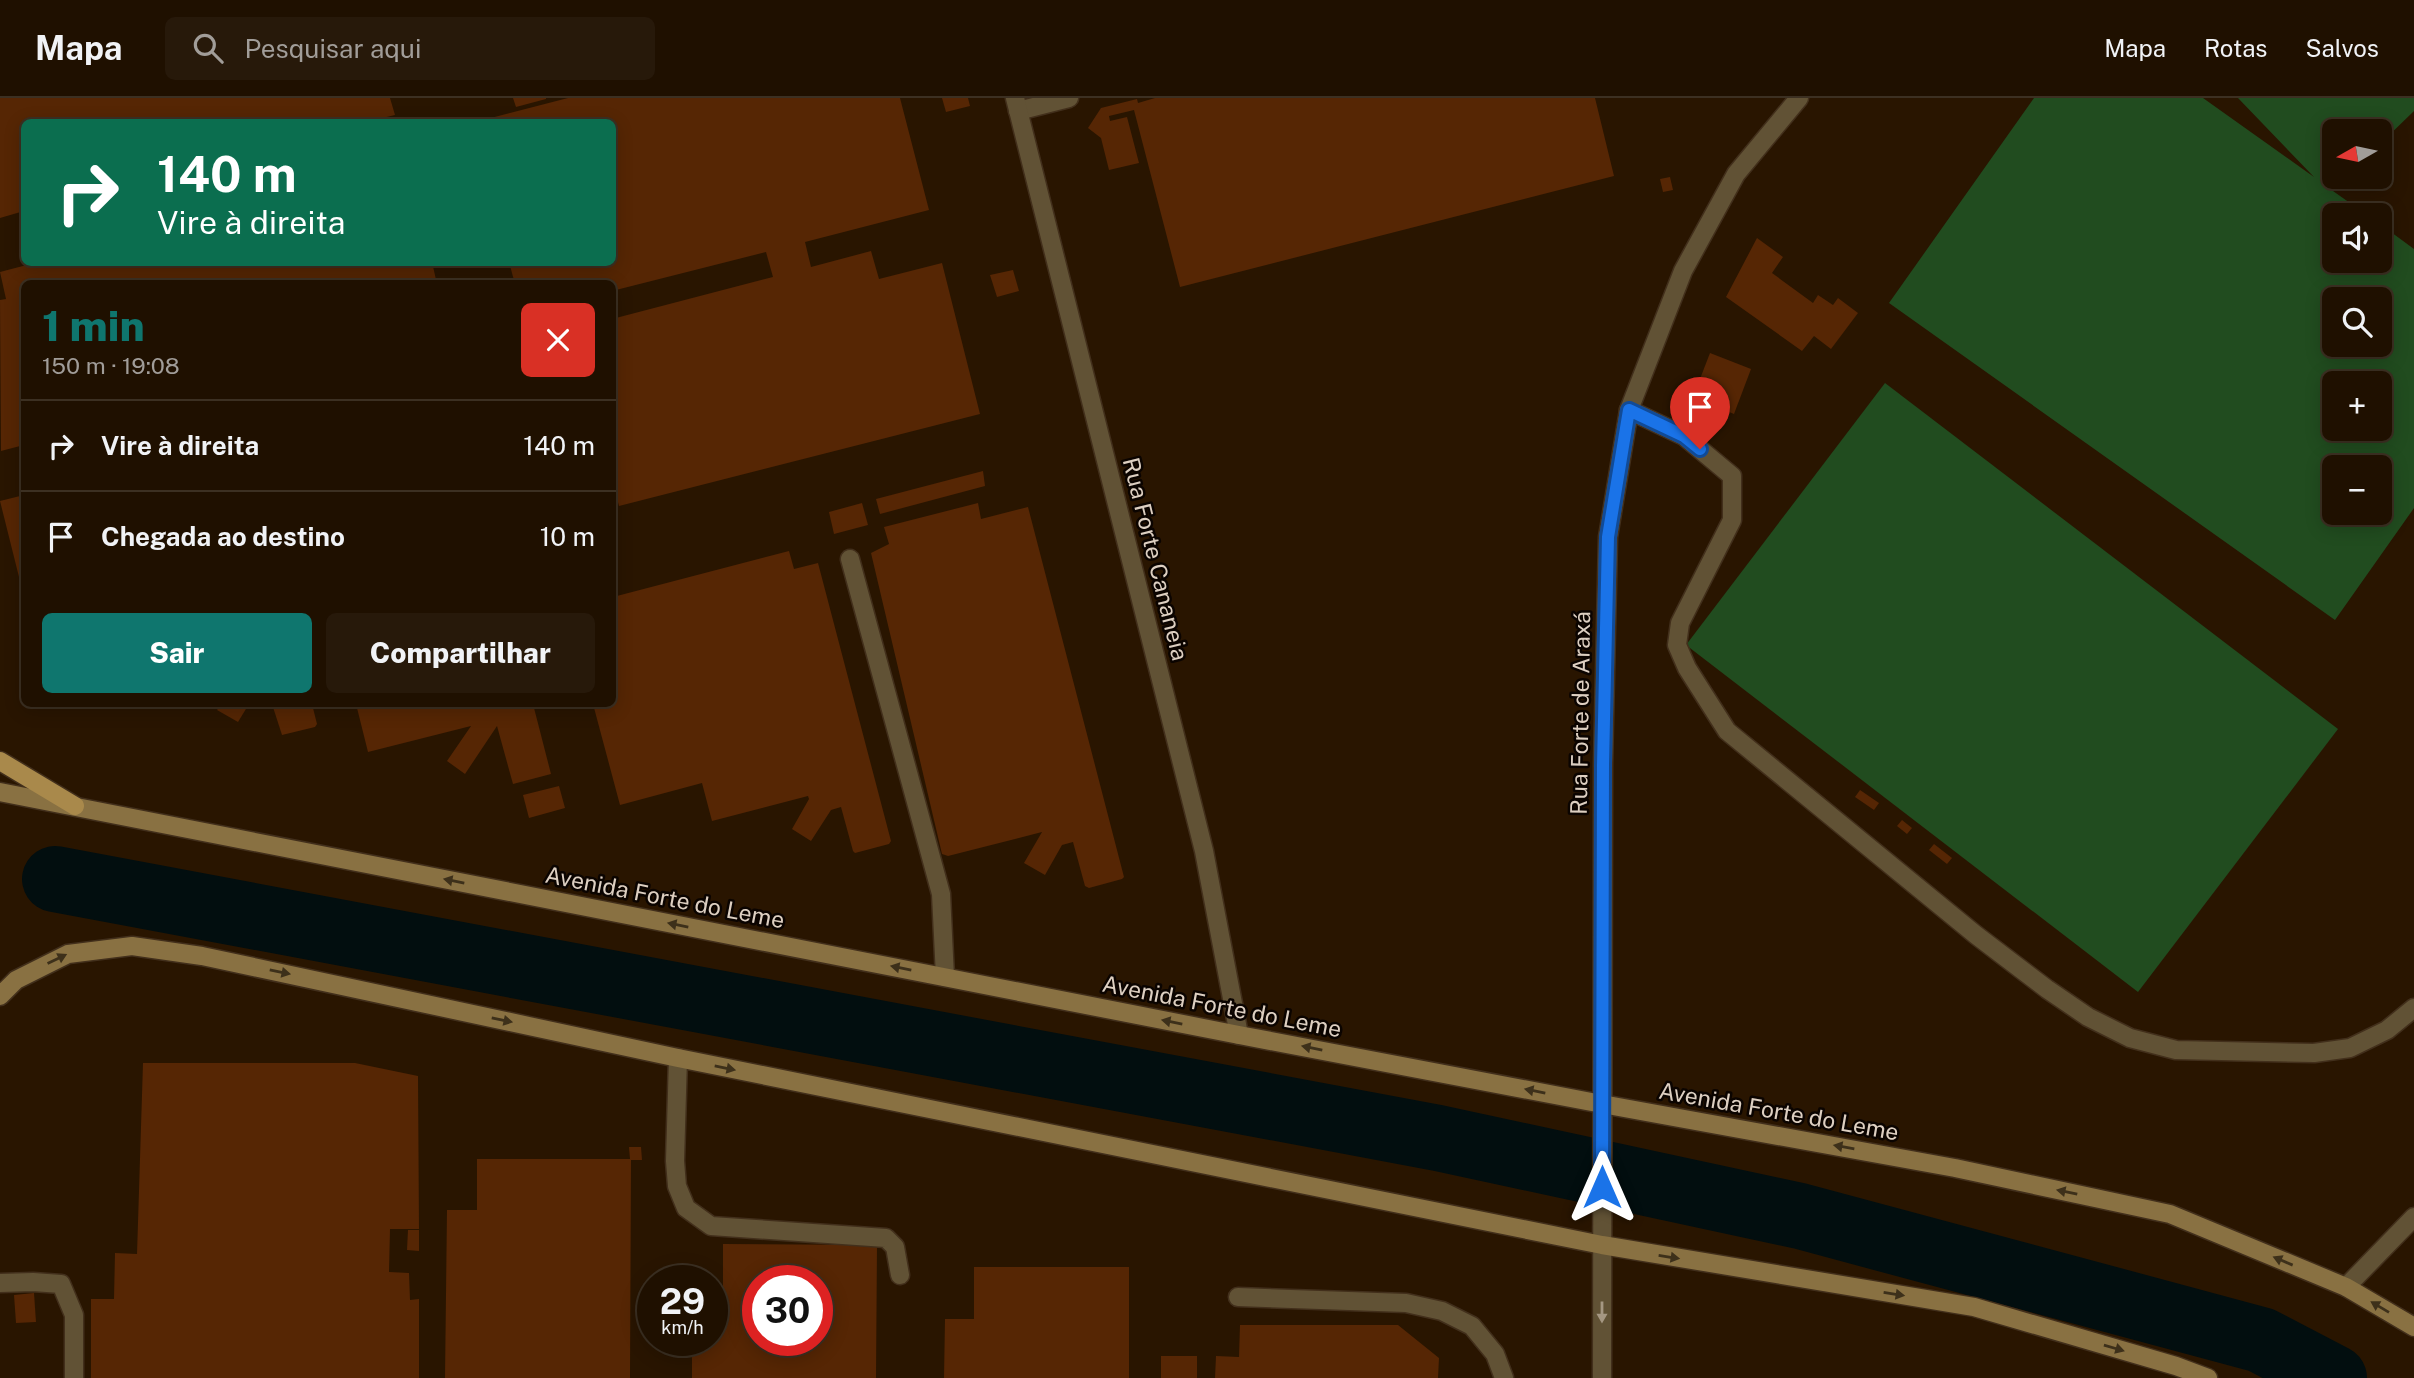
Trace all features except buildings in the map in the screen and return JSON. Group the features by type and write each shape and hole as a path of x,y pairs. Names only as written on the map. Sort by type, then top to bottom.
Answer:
{"main road":[{"path":"0,761 75,806"},
{"name":"Avenida Forte do Leme","path":"0,792 1239,1035 1602,1112 1955,1167 2170,1214 2346,1287 2414,1327"},
{"path":"0,996 16,980 68,954 132,946 202,956 678,1058 1602,1245 1974,1307 2173,1372 2208,1378"}],"street":[{"path":"1017,105 1069,98"},
{"name":"Rua Forte de Araxá","path":"1602,1378 1603,765 1608,537 1629,410 1683,271 1736,174 1799,98"},
{"name":"Rua Forte Cananeia","path":"1017,105 1205,850 1239,1035"},
{"path":"1629,410 1684,436 1732,476 1732,520 1680,623 1677,645 1687,668 1727,731 2026,974 2088,1017 2130,1038 2176,1050 2314,1054 2350,1048 2387,1030 2414,1008"},
{"path":"850,559 941,894 945,977"},
{"path":"678,1058 675,1161 677,1186 687,1208 711,1226 886,1238 895,1247 900,1275"},
{"path":"2346,1287 2414,1217"},
{"path":"0,1283 61,1284 74,1315 74,1378"},
{"path":"1238,1297 1406,1303 1442,1311 1472,1326 1495,1354 1504,1378"}],"green space":[{"path":"2034,98 2203,98 2314,177 2238,98 2414,98 2414,111 2392,132 2392,119 2322,119 2322,189 2335,189 2333,191 2350,203 2322,203 2322,273 2392,273 2392,233 2414,249 2414,508 2335,620 1889,303"},
{"path":"1885,383 2338,729 2138,992 1686,645"}],"waterway":[{"path":"55,879 1438,1138 1800,1216 2261,1340 2334,1378"}],"route":[{"path":"1602,1187 1603,765 1608,537 1629,410 1684,436 1700,449"}]}
